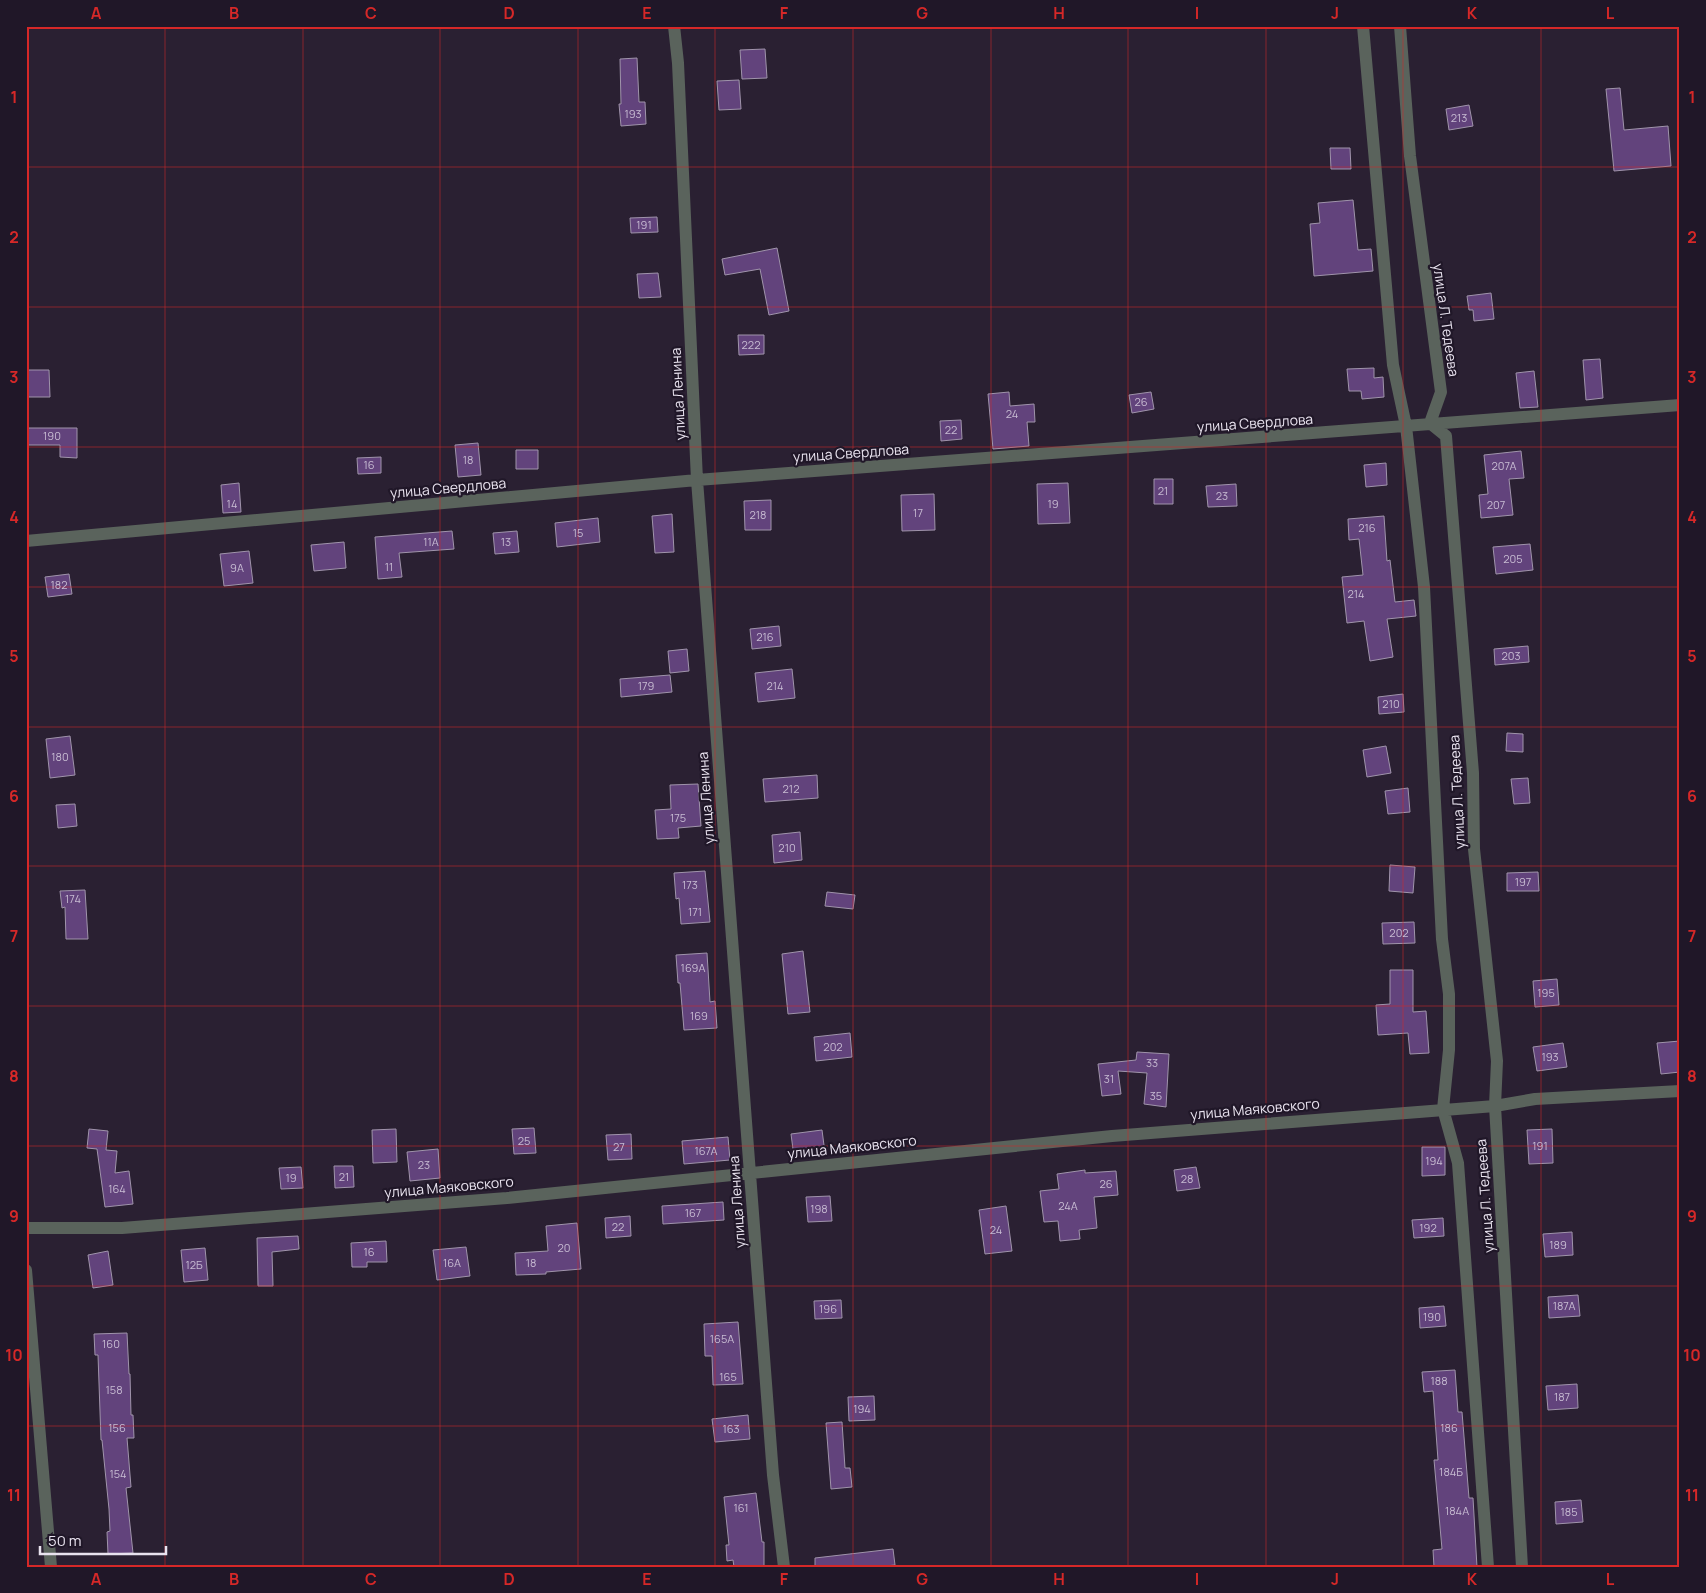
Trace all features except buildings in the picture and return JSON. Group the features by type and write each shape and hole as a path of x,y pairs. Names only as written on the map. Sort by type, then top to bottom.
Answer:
{"street":[{"name":"улица Ленина","path":"674,26 678,63 697,480 773,1475 784,1567"},
{"name":"улица Л. Тедеева","path":"1364,26 1393,365 1406,426 1424,587 1442,939 1449,994 1449,1050 1442,1108 1458,1163 1488,1567"},
{"name":"улица Л. Тедеева","path":"1400,26 1410,156 1441,392 1430,423 1446,436 1472,773 1474,848 1497,1061 1495,1106 1522,1567"},
{"name":"улица Свердлова","path":"26,541 697,480 1680,405"},
{"name":"улица Маяковского","path":"26,1228 141,1227 507,1198 1112,1136 1442,1108 1495,1106 1535,1099 1680,1091"},
{"path":"26,1270 51,1567"}]}
